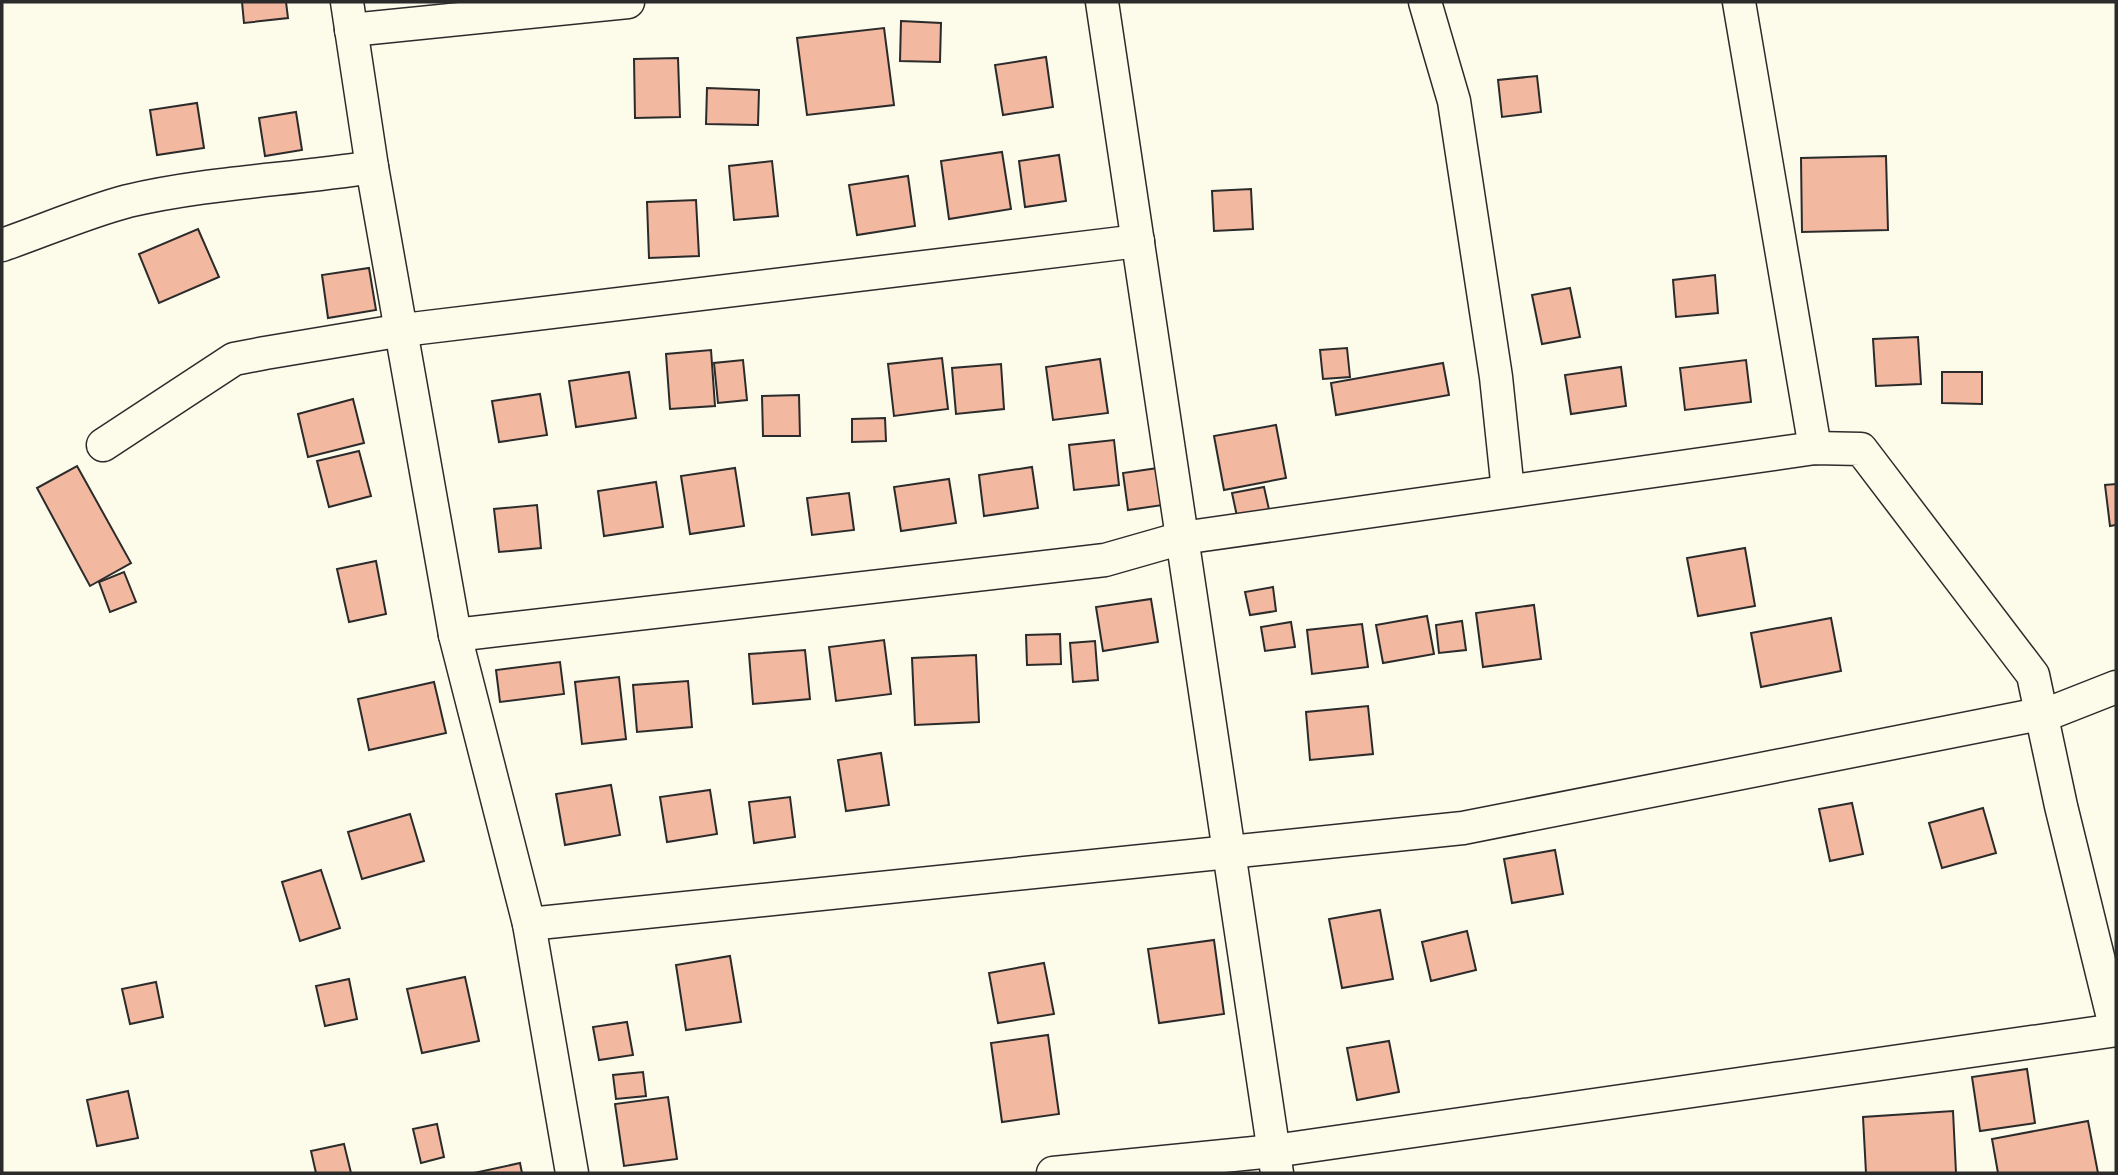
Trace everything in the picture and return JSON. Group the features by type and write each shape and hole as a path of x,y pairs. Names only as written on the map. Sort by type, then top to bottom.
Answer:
{"street":[{"path":"572,1173 529,924 454,635 403,330 372,167 349,16 628,2"},
{"path":"1102,2 1275,1162"},
{"path":"1425,2 1454,101 1496,377 1508,491"},
{"path":"1739,2 1815,448"},
{"path":"2,246 126,202 217,184 295,179 372,167"},
{"path":"103,445 234,359 403,330 1138,242"},
{"path":"454,635 1105,560 1182,538 1815,448 1861,449 2033,675 2116,1030 1275,1162 1053,1173"},
{"path":"529,924 1462,828 2040,713 2116,687"}],"building":[{"path":"242,2 286,2 288,18 244,23"},
{"path":"901,21 941,23 940,62 900,61"},
{"path":"884,28 894,105 807,115 797,38"},
{"path":"1046,57 1053,107 1003,115 995,65"},
{"path":"678,58 680,117 635,118 634,59"},
{"path":"1537,76 1541,112 1502,117 1498,80"},
{"path":"707,88 759,90 758,125 706,124"},
{"path":"197,103 204,148 157,155 150,110"},
{"path":"296,112 302,150 265,156 259,118"},
{"path":"1002,152 1011,209 949,219 941,161"},
{"path":"1059,155 1066,201 1025,207 1019,161"},
{"path":"1886,156 1888,230 1802,232 1801,158"},
{"path":"772,161 778,216 734,220 729,166"},
{"path":"908,176 915,226 857,235 849,185"},
{"path":"1251,189 1253,229 1214,231 1212,191"},
{"path":"696,200 699,256 649,258 647,202"},
{"path":"198,229 219,277 159,303 139,254"},
{"path":"369,268 376,310 328,318 322,275"},
{"path":"1715,275 1718,313 1676,317 1673,280"},
{"path":"1570,288 1580,337 1542,344 1532,295"},
{"path":"1918,337 1921,384 1876,386 1873,339"},
{"path":"1347,348 1350,377 1323,379 1320,350"},
{"path":"711,350 715,406 670,409 666,354"},
{"path":"942,358 948,409 894,416 888,364"},
{"path":"1100,359 1108,413 1053,420 1046,367"},
{"path":"743,360 747,400 718,403 714,363"},
{"path":"1746,360 1751,402 1685,410 1680,368"},
{"path":"1443,363 1449,395 1336,415 1331,383"},
{"path":"1001,364 1004,409 956,414 952,368"},
{"path":"1621,367 1626,406 1571,414 1565,375"},
{"path":"629,372 636,418 576,427 569,381"},
{"path":"1942,372 1982,372 1982,404 1942,403"},
{"path":"540,394 547,435 499,442 492,401"},
{"path":"799,395 800,436 763,436 762,396"},
{"path":"353,399 364,443 308,457 298,414"},
{"path":"885,418 886,441 852,442 852,419"},
{"path":"1276,425 1286,478 1224,490 1214,436"},
{"path":"1114,440 1119,485 1074,490 1069,445"},
{"path":"359,451 371,496 329,507 317,461"},
{"path":"77,466 131,563 90,586 37,488"},
{"path":"1032,467 1038,508 984,516 979,475"},
{"path":"735,468 744,526 690,534 681,476"},
{"path":"1158,468 1163,505 1128,510 1123,473"},
{"path":"949,479 956,523 901,531 894,487"},
{"path":"656,482 663,527 604,536 598,491"},
{"path":"2116,484 2116,525 2110,526 2105,485"},
{"path":"1264,487 1270,514 1238,521 1232,493"},
{"path":"849,493 854,530 812,535 807,498"},
{"path":"537,505 541,548 499,552 494,509"},
{"path":"1745,548 1755,606 1698,616 1687,558"},
{"path":"376,561 386,614 349,622 337,569"},
{"path":"124,572 136,602 110,612 99,582"},
{"path":"1273,587 1276,611 1250,615 1245,592"},
{"path":"1151,599 1158,642 1103,651 1096,607"},
{"path":"1534,605 1541,659 1483,667 1476,613"},
{"path":"1427,616 1434,654 1383,663 1376,625"},
{"path":"1831,618 1841,671 1761,687 1751,633"},
{"path":"1462,621 1466,650 1439,653 1436,625"},
{"path":"1291,622 1295,647 1265,651 1261,627"},
{"path":"1362,624 1368,667 1312,674 1307,630"},
{"path":"1060,634 1061,664 1027,665 1026,635"},
{"path":"884,640 891,694 836,701 829,647"},
{"path":"1095,641 1098,680 1073,682 1070,643"},
{"path":"805,650 810,699 753,704 749,654"},
{"path":"976,655 979,722 915,725 912,658"},
{"path":"560,662 564,694 500,702 496,670"},
{"path":"619,677 626,739 582,744 575,682"},
{"path":"688,681 692,727 637,732 633,685"},
{"path":"434,682 446,733 369,750 358,699"},
{"path":"1368,706 1373,754 1310,760 1306,712"},
{"path":"881,753 889,805 846,811 838,760"},
{"path":"611,785 620,835 565,845 556,794"},
{"path":"710,790 717,834 667,842 660,797"},
{"path":"790,797 795,837 754,843 749,802"},
{"path":"1852,803 1863,854 1830,861 1819,809"},
{"path":"1983,808 1996,853 1942,868 1929,823"},
{"path":"410,814 424,861 362,879 348,832"},
{"path":"1555,850 1563,894 1512,903 1504,859"},
{"path":"321,870 340,928 300,941 282,882"},
{"path":"1380,910 1393,979 1342,988 1329,919"},
{"path":"1467,931 1476,970 1431,981 1422,942"},
{"path":"1214,940 1224,1014 1159,1023 1148,949"},
{"path":"730,956 741,1022 686,1030 676,965"},
{"path":"1044,963 1054,1014 998,1023 989,973"},
{"path":"465,977 479,1041 422,1053 407,989"},
{"path":"349,979 357,1019 325,1026 316,986"},
{"path":"156,982 163,1017 130,1024 122,989"},
{"path":"627,1022 633,1055 599,1060 593,1027"},
{"path":"1048,1035 1059,1114 1002,1122 991,1043"},
{"path":"1389,1041 1399,1092 1357,1100 1347,1048"},
{"path":"2027,1069 2035,1123 1980,1131 1972,1077"},
{"path":"643,1072 646,1096 616,1099 613,1075"},
{"path":"128,1091 138,1138 97,1146 87,1100"},
{"path":"668,1097 677,1159 624,1166 615,1104"},
{"path":"1953,1111 1956,1173 1866,1173 1863,1117"},
{"path":"2088,1121 2098,1173 1998,1173 1992,1139"},
{"path":"437,1124 444,1157 421,1163 413,1129"},
{"path":"344,1144 351,1173 316,1173 311,1151"},
{"path":"520,1163 522,1173 474,1173"}]}
